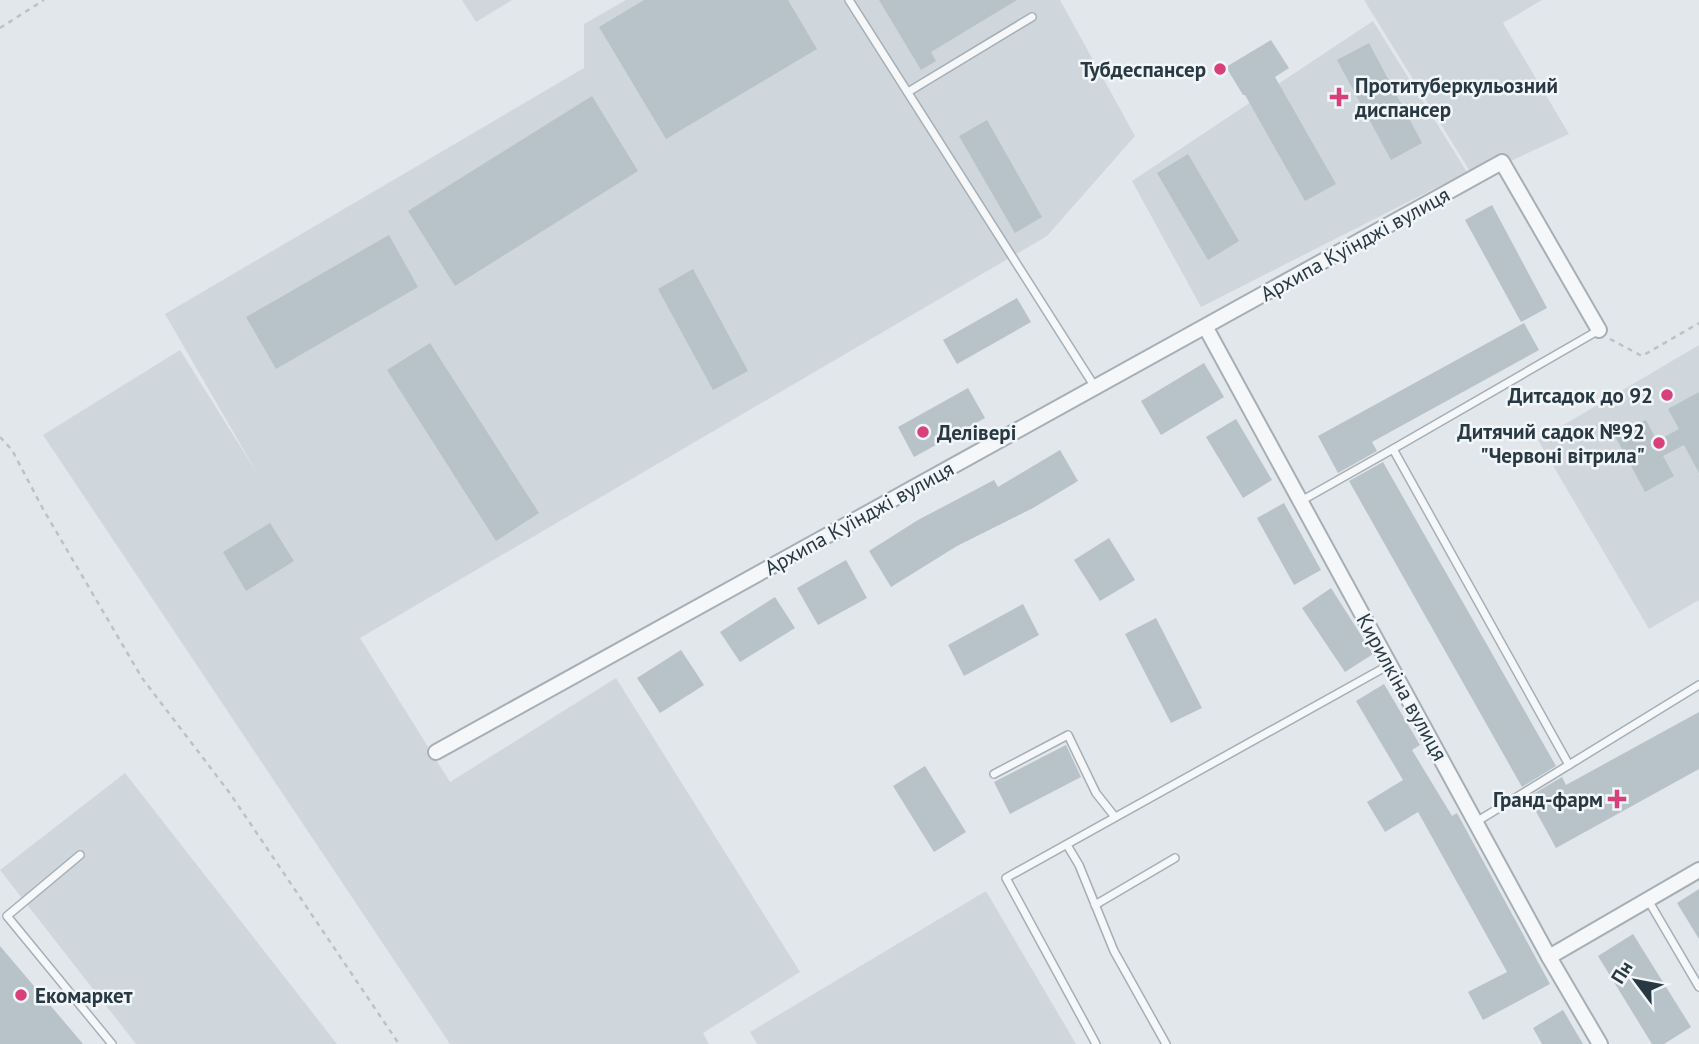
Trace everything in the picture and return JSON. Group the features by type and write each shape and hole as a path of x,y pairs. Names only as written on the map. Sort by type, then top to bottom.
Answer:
{"street":[{"name":"Архипа Куїнджі вулиця","path":"436,752 1502,162 1599,330"},
{"name":"Кирилкіна вулиця","path":"1206,328 1549,957 1600,1044"},
{"path":"1549,957 1699,870"}],"lane":[{"path":"849,0 1096,387"},
{"path":"908,92 1032,17"},
{"path":"1301,501 1599,330"},
{"path":"1393,449 1569,765"},
{"path":"1096,1044 1006,878 1390,665"},
{"path":"1476,823 1699,685"},
{"path":"994,774 1068,735 1096,793 1115,817"},
{"path":"1066,845 1079,865 1114,951 1166,1044"},
{"path":"80,855 7,916 112,1044"},
{"path":"1095,905 1175,858"},
{"path":"1648,900 1699,987"}],"path":[{"path":"0,28 44,0"},
{"path":"1599,330 1601,334 1643,356 1699,323"},
{"path":"0,437 12,450 43,509 142,678 229,792 399,1044"}],"shaded area":[{"path":"462,0 512,0 476,22"},
{"path":"626,0 1060,0 1135,136 1047,236 360,638 450,782 616,678 800,972 703,1033 709,1044 450,1044 43,435 180,350 257,473 165,314 584,68 584,24"},
{"path":"1364,0 1542,0 1503,23 1569,134 1474,178"},
{"name":"Протитуберкульозний диспансер","path":"1373,21 1467,172 1201,307 1132,181"},
{"path":"1699,345 1699,600 1649,629 1538,440"},
{"path":"125,773 337,1044 136,1044 0,870"},
{"path":"986,891 1076,1044 757,1044 750,1032"}],"building":[{"path":"644,0 788,0 817,49 666,139 599,27"},
{"path":"879,0 1017,0 931,52 936,61 921,70"},
{"path":"1271,40 1289,68 1275,77 1336,184 1305,201 1245,95 1226,67"},
{"path":"1369,43 1422,143 1391,160 1337,60"},
{"path":"592,96 638,171 455,286 408,211"},
{"path":"987,120 1042,217 1015,233 959,136"},
{"path":"1188,154 1239,241 1208,260 1157,173"},
{"path":"1492,205 1547,308 1521,322 1465,220"},
{"path":"389,235 418,287 276,369 246,317"},
{"path":"693,269 748,371 713,390 658,289"},
{"path":"1017,298 1031,322 957,364 943,340"},
{"path":"1524,323 1539,350 1372,442 1377,451 1338,473 1318,436"},
{"path":"430,343 539,513 496,541 387,370"},
{"path":"1204,363 1224,397 1161,435 1141,401"},
{"path":"968,388 985,418 914,457 898,427"},
{"name":"Дитячий садок №92 \"Червонi вiтрила\"","path":"1699,392 1699,473 1684,445 1663,456 1674,476 1645,492 1615,436 1646,420 1657,441 1679,429 1668,409"},
{"path":"1236,419 1272,480 1243,498 1206,437"},
{"path":"1060,450 1078,481 1033,508 957,546 891,587 869,551 918,520 994,480 998,487"},
{"path":"1383,462 1556,766 1522,787 1349,481"},
{"path":"1284,503 1321,570 1294,585 1257,518"},
{"path":"270,523 294,561 246,591 223,552"},
{"path":"1109,538 1135,580 1100,601 1074,560"},
{"path":"846,560 867,598 818,625 797,588"},
{"path":"1331,588 1373,654 1345,672 1302,608"},
{"path":"775,597 795,628 740,662 720,632"},
{"path":"1023,604 1039,635 964,676 948,645"},
{"path":"1156,618 1202,708 1171,723 1125,634"},
{"path":"681,650 704,685 660,713 637,678"},
{"path":"1384,684 1420,745 1412,750 1452,816 1457,813 1550,984 1483,1020 1468,992 1507,972 1418,812 1385,832 1367,802 1403,780 1356,701"},
{"path":"1699,712 1699,769 1556,848 1528,797 1562,777 1566,785"},
{"path":"1066,745 1081,777 1010,814 994,782"},
{"path":"925,766 966,832 934,852 893,786"},
{"path":"1699,889 1699,939 1677,903"},
{"path":"1633,934 1691,1027 1664,1044 1652,1044 1598,956"},
{"name":"Екомаркет","path":"0,946 83,1044 0,1044"},
{"path":"1563,1010 1583,1044 1542,1044 1533,1028"}],"place":[{"name":"Тубдеспансер","path":"1220,69"},
{"name":"Протитуберкульозний диспансер","path":"1339,97"},
{"name":"Дитсадок до 92","path":"1667,395"},
{"name":"Делівері","path":"923,432"},
{"name":"Дитячий садок №92 \"Червонi вiтрила\"","path":"1659,443"},
{"name":"Гранд-фарм","path":"1617,799"},
{"name":"Екомаркет","path":"21,995"}]}
